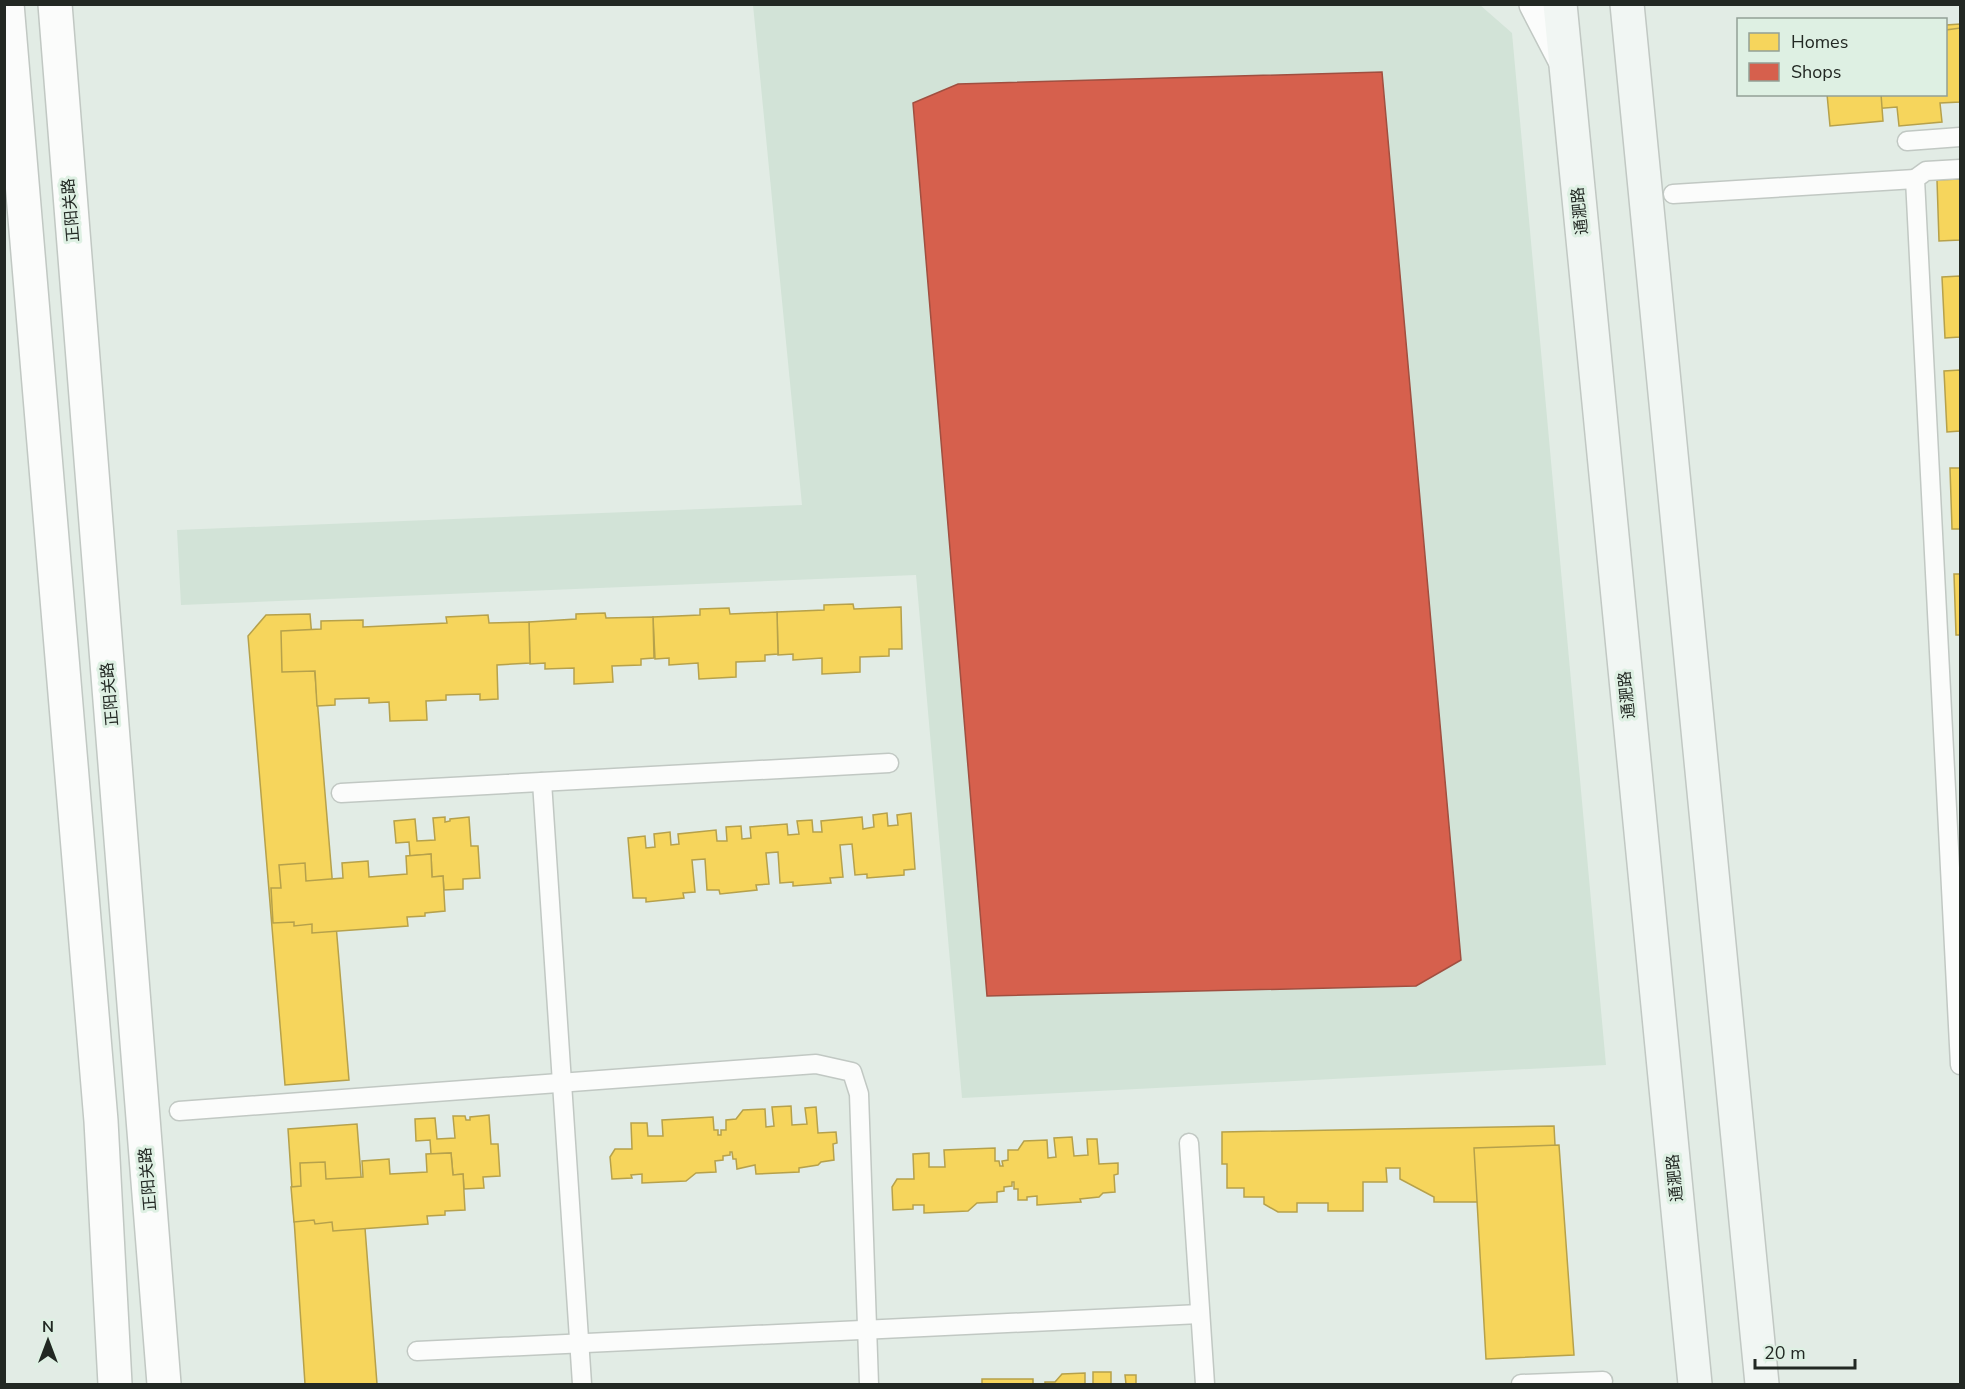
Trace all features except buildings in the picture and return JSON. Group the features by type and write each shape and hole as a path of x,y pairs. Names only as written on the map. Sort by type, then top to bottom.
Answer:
{"main road":[{"name":"通淝路","path":"1560,4 1695,1384"},
{"path":"1627,4 1762,1384"}],"street":[{"path":"7,4 100,1121 115,1384"},
{"name":"正阳关路","path":"55,4 164,1384"},
{"path":"1536,4 1565,60"},
{"path":"1632,59 1641,4"}],"lane":[{"path":"1907,141 1960,137"},
{"path":"1673,194 1915,179 1926,171 1960,169"},
{"path":"1915,179 1960,1065"},
{"path":"341,793 889,763"},
{"path":"542,782 582,1384"},
{"path":"179,1111 816,1064 852,1072 859,1094 869,1384"},
{"path":"1189,1143 1205,1384"},
{"path":"417,1351 1200,1314"},
{"path":"1521,1384 1603,1381"}],"shaded area":[{"path":"753,5 1480,5 1512,33 1606,1065 962,1098 916,575 181,605 177,530 802,505"}]}
